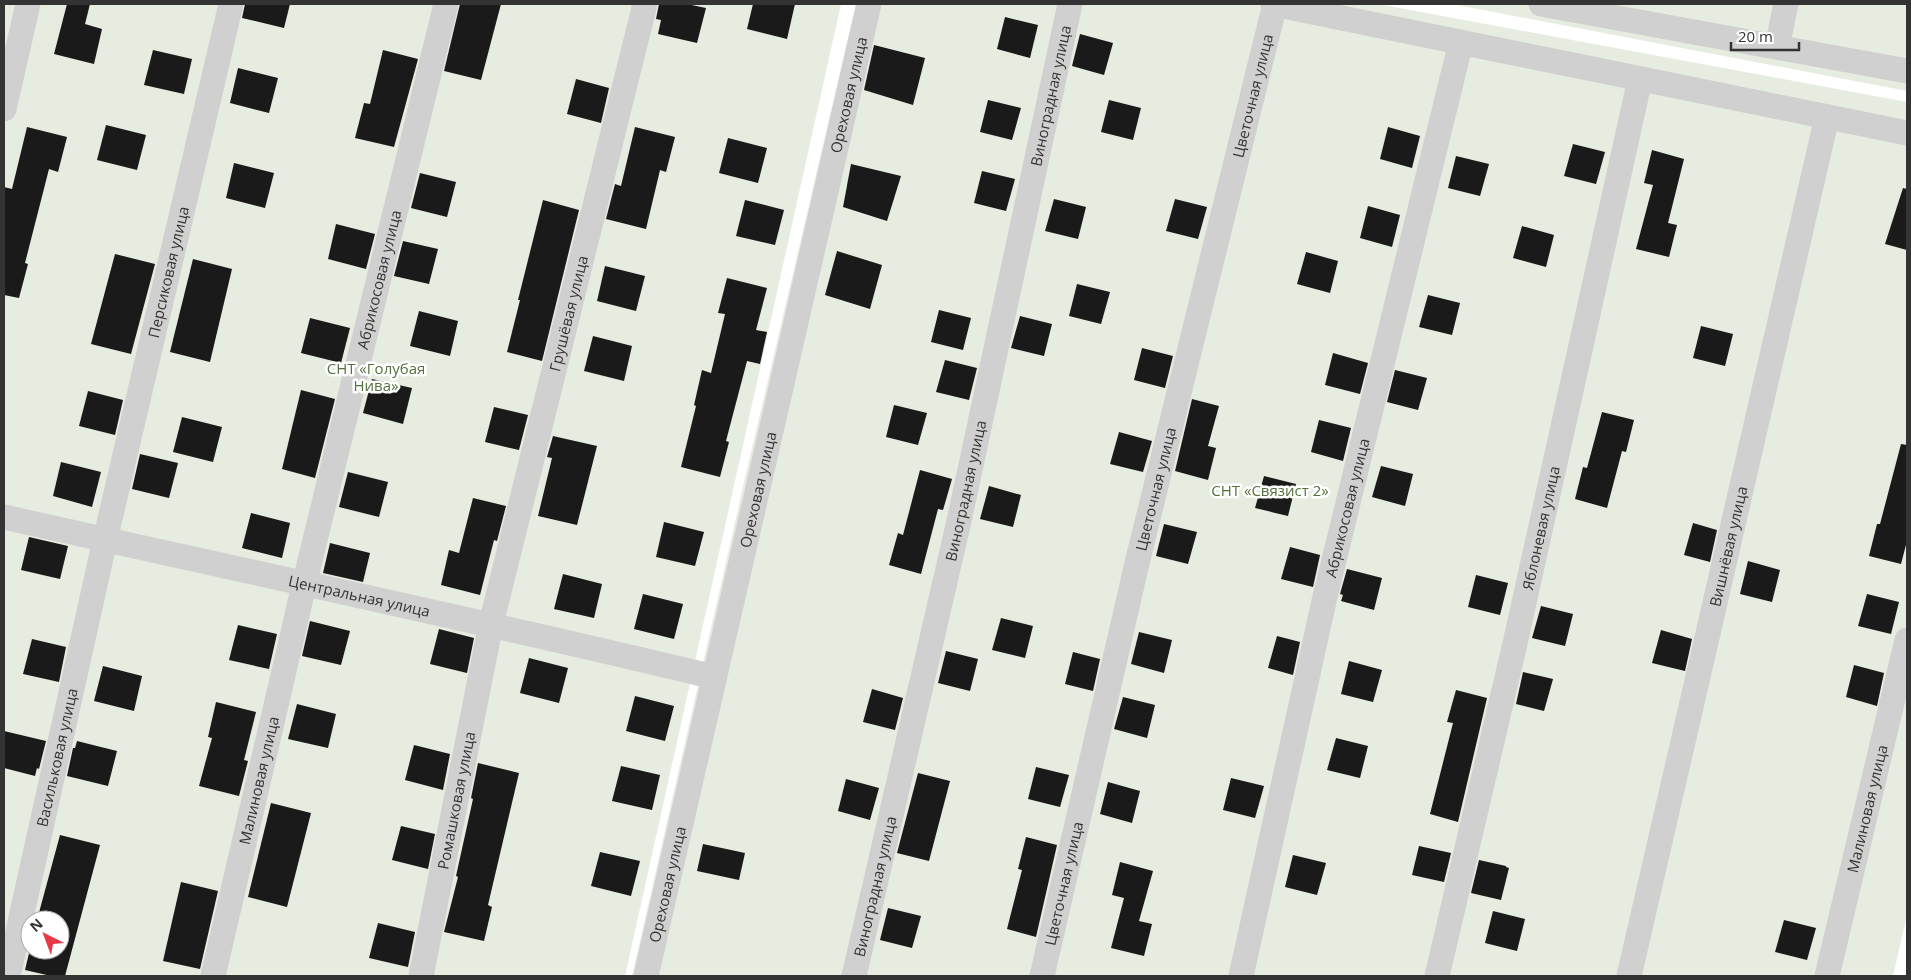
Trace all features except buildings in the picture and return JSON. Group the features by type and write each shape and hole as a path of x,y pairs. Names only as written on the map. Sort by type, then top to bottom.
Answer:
{"street":[{"path":"4,109 28,4"},
{"name":"Персиковая улица","path":"105,540 231,4"},
{"name":"Абрикосовая улица","path":"304,585 446,4"},
{"name":"Грушёвая улица","path":"491,624 645,4"},
{"name":"Ореховая улица","path":"646,976 869,4"},
{"name":"Виноградная улица","path":"854,976 960,521 1070,4"},
{"path":"1274,4 1907,133"},
{"name":"Цветочная улица","path":"1042,976 1138,559 1274,4"},
{"path":"1541,4 1571,7 1907,71"},
{"path":"1777,47 1786,4"},
{"name":"Абрикосовая улица","path":"1241,976 1324,601 1461,42"},
{"name":"Яблоневая улица","path":"1437,976 1516,639 1640,79"},
{"name":"Вишнёвая улица","path":"1629,976 1827,117"},
{"name":"Центральная улица","path":"4,517 304,585 491,624 714,677"},
{"name":"Васильковая улица","path":"8,976 105,540"},
{"name":"Малиновая улица","path":"213,976 304,585"},
{"name":"Ромашковая улица","path":"421,976 491,624"},
{"name":"Малиновая улица","path":"1827,976 1907,640"}],"green space":[{"name":"СНТ «Голубая Нива»","path":"4,4 841,4 625,976 4,976"},
{"name":"СНТ «Связист 2»","path":"856,4 1378,4 1907,102 1907,915 1893,976 632,976 745,478"},
{"path":"1452,4 1907,4 1907,91"}]}
